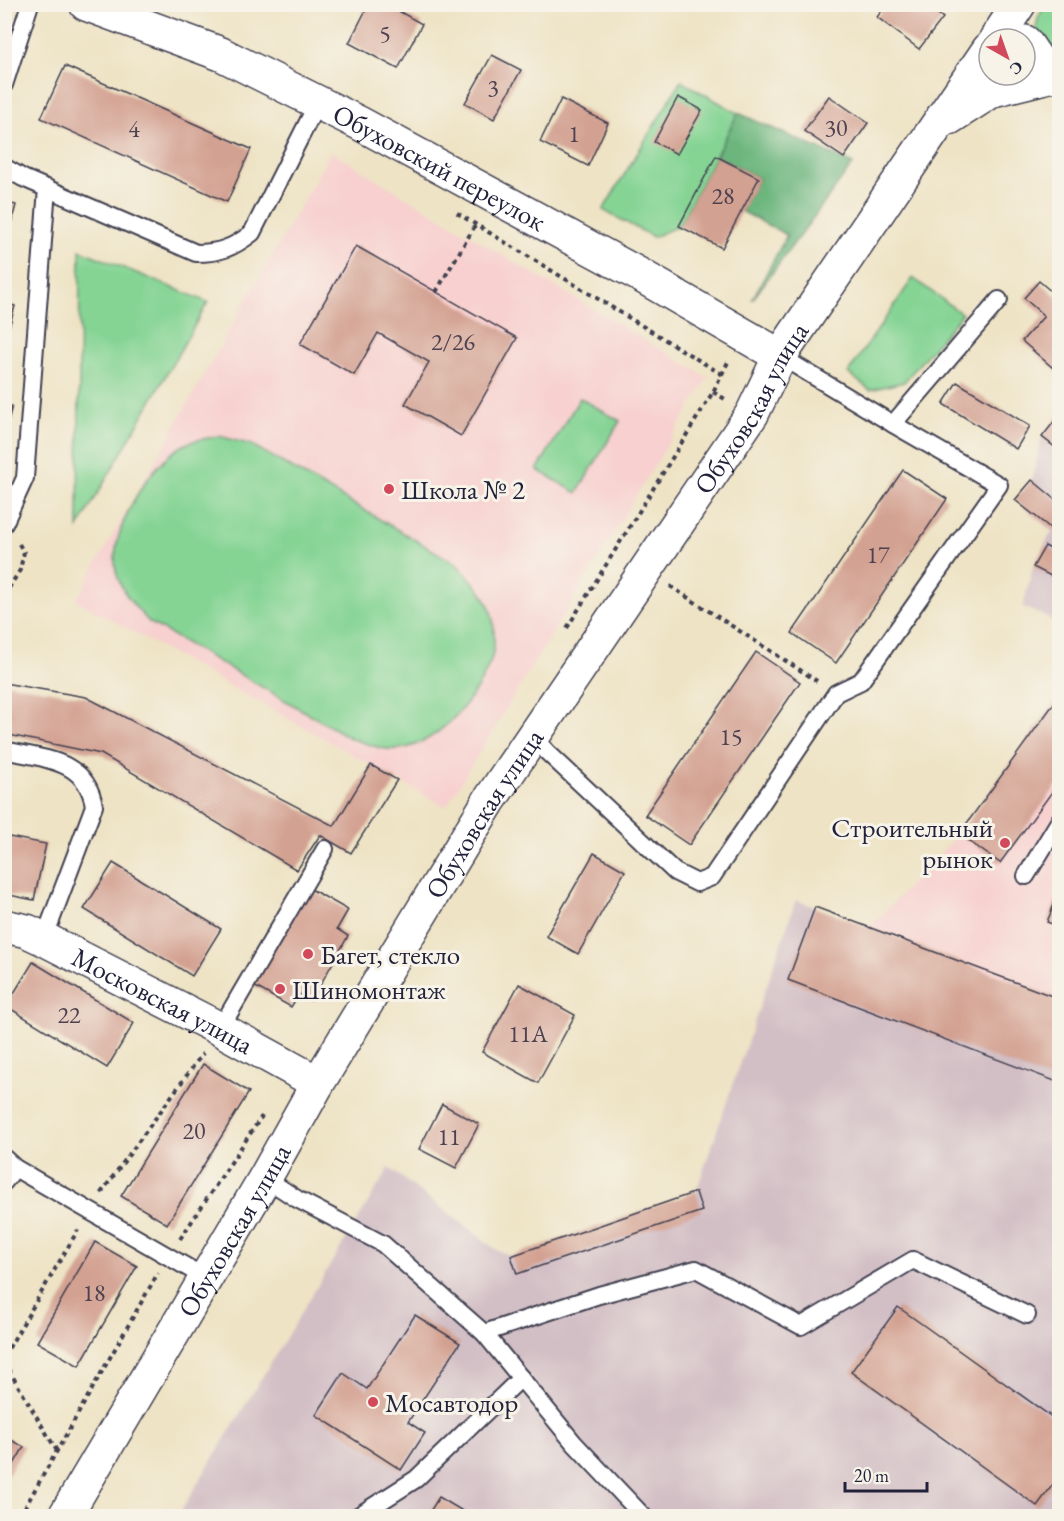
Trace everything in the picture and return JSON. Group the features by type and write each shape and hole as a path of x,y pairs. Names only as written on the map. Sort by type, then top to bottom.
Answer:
{"street":[{"name":"Обуховский переулок","path":"86,4 221,54 318,102 660,286 780,356"},
{"path":"1005,27 1021,4"},
{"path":"1021,4 1022,27"},
{"path":"1037,60 1056,76"},
{"name":"Обуховская улица","path":"65,1516 204,1277 265,1178 318,1083 489,801 752,414 780,356 977,67"},
{"path":"934,131 965,106 993,90 1056,76"},
{"name":"Московская улица","path":"4,926 27,931 44,939 220,1029 318,1083"}],"lane":[{"path":"4,85 30,4"},
{"path":"4,167 196,253 219,253 238,244 252,233 318,102"},
{"path":"5,525 26,478 47,188"},
{"path":"893,424 999,300"},
{"path":"533,735 547,752 675,872 697,883 712,877 836,693 861,681 999,485 780,356"},
{"path":"4,750 56,762 79,772 92,789 94,806 44,939"},
{"path":"1026,876 1059,820"},
{"path":"220,1029 325,849"},
{"path":"4,1182 10,1163 204,1277"},
{"path":"265,1178 297,1199 383,1244 484,1333 574,1443 643,1516"},
{"path":"484,1333 599,1295 696,1269 801,1326 913,1260 1027,1315"},
{"path":"358,1516 416,1479 521,1378"}],"path":[{"path":"436,292 493,195"},
{"path":"456,213 723,375"},
{"path":"4,596 20,570 24,552 5,525"},
{"path":"666,584 836,693"},
{"path":"4,1356 89,1210 220,1029"},
{"path":"20,1516 168,1256 268,1108"},
{"path":"4,1362 57,1451"}],"shaded area":[{"name":"Школа № 2","path":"331,152 708,378 446,807 76,600"},
{"path":"1058,416 1060,417 1059,623 1023,607 1033,567 1052,531 1015,500 1032,480 1042,437"},
{"name":"Строительный рынок","path":"1059,695 1059,999 870,927 959,834"},
{"path":"796,900 1059,999 1059,1516 178,1516 389,1168 498,1251 511,1256 696,1192"}],"green space":[{"path":"1045,5 1059,5 1059,60 1037,36 1038,18"},
{"path":"681,81 738,113 679,226 653,237 603,210"},
{"path":"738,113 853,164 752,300 787,235 741,211 759,178 716,156"},
{"path":"80,250 208,302 78,528"},
{"path":"913,278 962,314 904,382 870,390 848,373"},
{"path":"580,398 620,421 577,493 537,470"},
{"path":"219,436 252,445 455,563 478,588 488,604 493,620 492,657 486,672 466,704 438,732 422,742 405,748 388,749 352,739 149,622 132,603 122,588 115,564 120,530 137,494 161,463 174,451 188,443"}],"building":[{"path":"369,4 386,4 422,24 398,69 349,43"},
{"path":"887,4 925,4 943,18 919,49 877,17"},
{"path":"492,55 521,70 494,119 465,103"},
{"path":"65,66 251,149 227,202 41,118"},
{"path":"829,96 868,123 844,158 804,131"},
{"path":"678,97 702,110 677,154 654,142"},
{"path":"561,99 608,123 588,166 540,142"},
{"path":"716,156 759,178 722,248 679,226"},
{"path":"4,202 16,205 5,247 4,247"},
{"path":"356,246 517,338 461,436 405,404 429,362 378,333 354,375 300,344"},
{"path":"1039,281 1060,299 1060,374 1022,341 1044,316 1024,298"},
{"path":"4,303 15,306 5,342 4,342"},
{"path":"957,382 1030,426 1016,449 943,404"},
{"path":"4,404 12,406 5,433 4,433"},
{"path":"1060,414 1060,451 1042,437"},
{"path":"903,470 947,499 836,663 792,633"},
{"path":"1032,480 1060,503 1059,535 1015,500"},
{"path":"1045,546 1060,554 1060,566 1053,577 1033,567"},
{"path":"756,652 800,682 689,845 645,815"},
{"path":"4,683 86,697 334,826 371,765 397,780 351,853 320,835 297,870 101,754 4,734"},
{"path":"1060,695 1060,781 1000,863 959,834"},
{"path":"4,836 46,844 34,900 4,894"},
{"path":"594,853 625,871 578,954 546,936"},
{"path":"113,863 221,929 192,976 84,909"},
{"path":"309,888 348,910 337,929 348,936 311,1001 299,994 291,1007 252,985"},
{"path":"1060,892 1060,927 1047,922"},
{"path":"815,907 1060,999 1060,1083 788,980"},
{"path":"33,962 134,1023 107,1068 6,1006"},
{"path":"519,984 575,1015 538,1083 482,1052"},
{"path":"203,1064 249,1092 167,1224 121,1196"},
{"path":"442,1104 479,1124 456,1168 419,1149"},
{"path":"696,1192 702,1211 517,1274 511,1256"},
{"path":"95,1242 137,1266 79,1366 37,1342"},
{"path":"898,1307 1060,1423 1060,1475 1037,1506 851,1372"},
{"name":"Мосавтодор","path":"415,1315 460,1343 408,1422 425,1433 401,1470 316,1415 343,1373 367,1389"},
{"path":"4,1436 24,1447 4,1481"},
{"path":"439,1497 471,1516 427,1516"}],"place":[{"name":"Школа № 2","path":"389,489"},
{"name":"Строительный рынок","path":"1005,843"},
{"name":"Багет, стекло","path":"308,954"},
{"name":"Шиномонтаж","path":"280,989"},
{"name":"Мосавтодор","path":"373,1402"}]}
